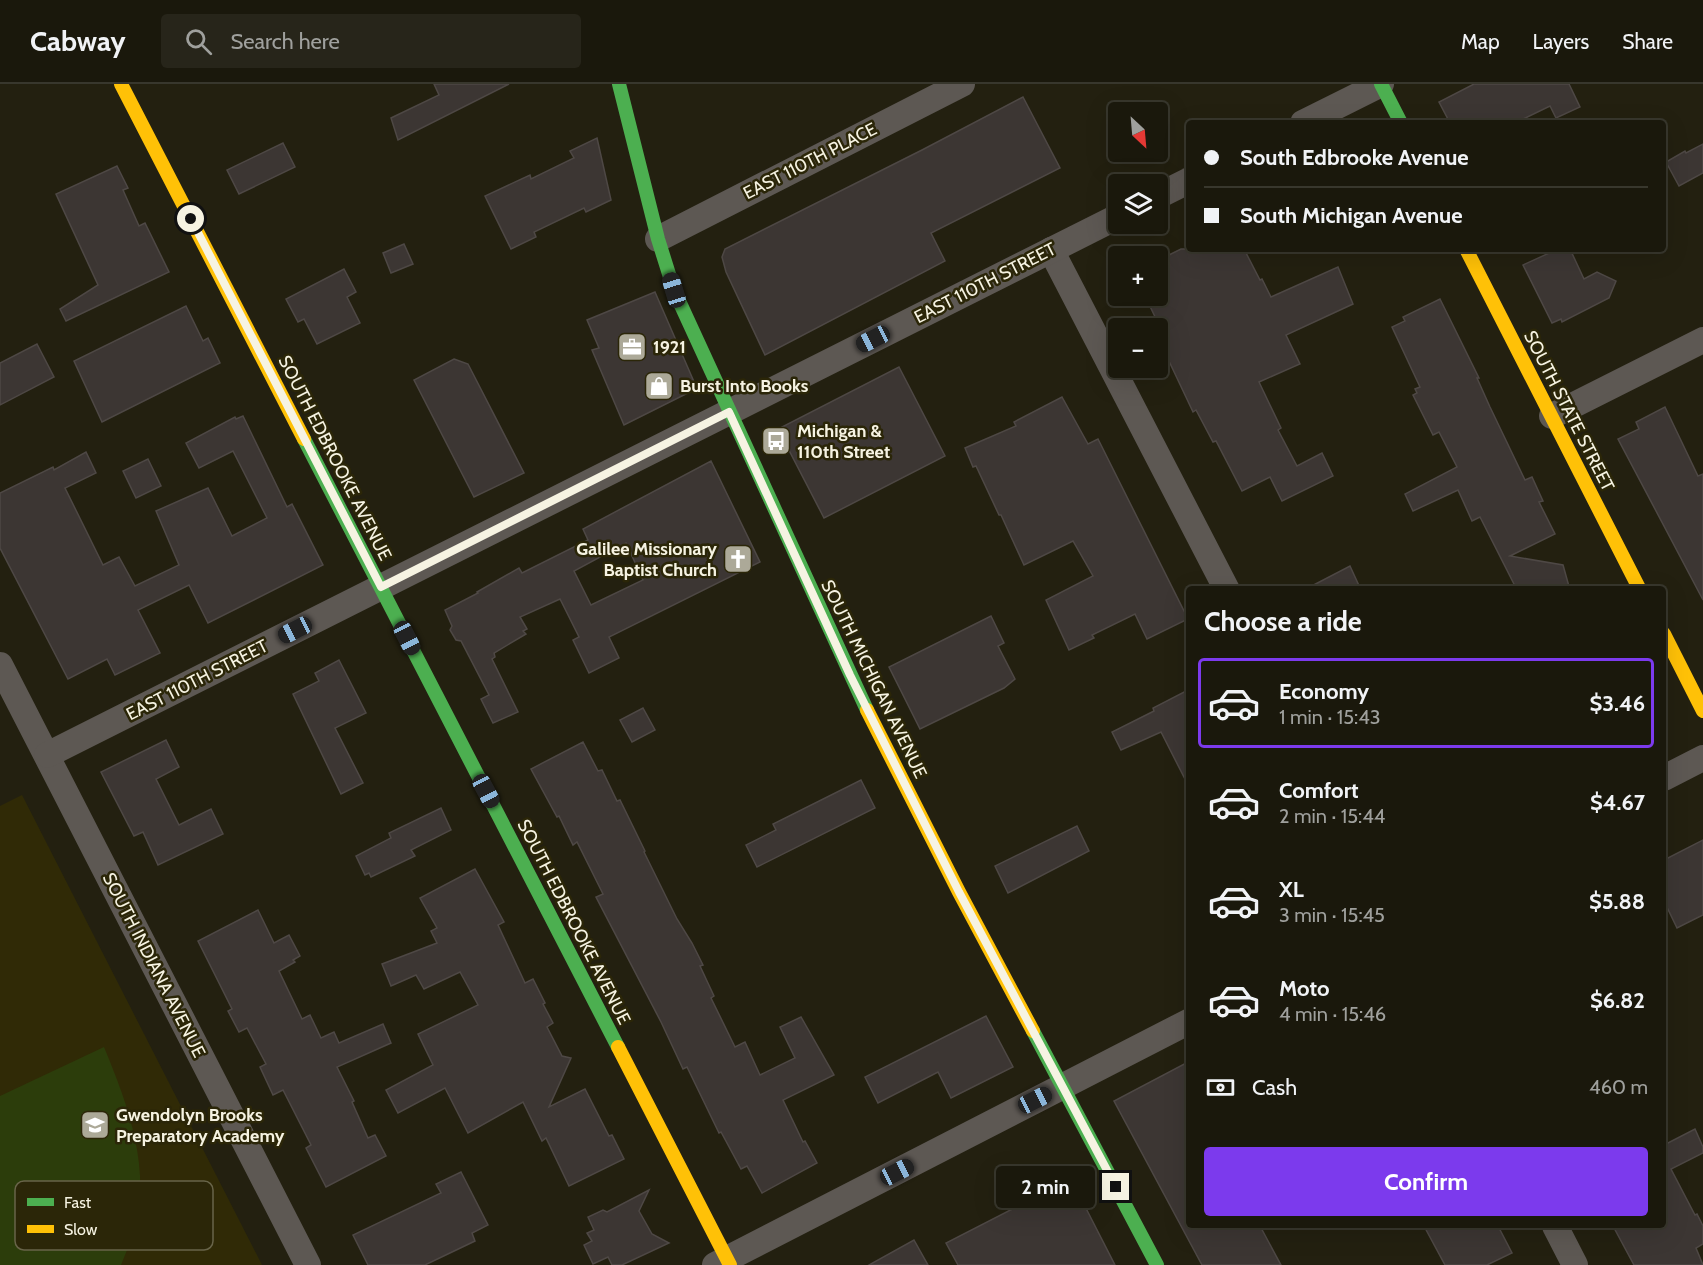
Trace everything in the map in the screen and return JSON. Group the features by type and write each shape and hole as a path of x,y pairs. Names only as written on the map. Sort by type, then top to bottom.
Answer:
{"street":[{"name":"SOUTH EDBROOKE AVENUE","path":"121,84 381,587 724,1263"},
{"name":"SOUTH MICHIGAN AVENUE","path":"619,84 658,239 674,290 729,412 856,685 959,892 1157,1265"},
{"name":"EAST 110TH PLACE","path":"658,239 962,84"},
{"path":"1309,120 1381,84 1399,120"},
{"path":"1168,191 1186,182"},
{"name":"EAST 110TH STREET","path":"47,755 1108,222"},
{"path":"1052,250 1225,586"},
{"name":"SOUTH STATE STREET","path":"1468,252 1638,586"},
{"path":"1552,416 1703,340"},
{"path":"1666,638 1703,711"},
{"name":"SOUTH INDIANA AVENUE","path":"0,665 308,1265"},
{"path":"1666,777 1703,758"},
{"path":"724,1263 1186,1023"},
{"path":"1556,1228 1575,1265"}],"shaded area":[{"name":"Gwendolyn Brooks Preparatory Academy","path":"22,795 262,1265 0,1265 0,806"}],"green space":[{"path":"104,1047 129,1115 139,1163 140,1181 15,1181 15,1250 127,1250 121,1265 0,1265 0,1096"}],"building":[{"path":"434,84 509,84 398,140 391,118 439,95"},
{"path":"1474,84 1569,84 1580,107 1556,118 1550,106 1521,120 1448,120 1439,102"},
{"path":"1023,97 1060,168 931,233 945,261 765,355 726,272 722,257 725,249"},
{"path":"597,138 611,200 586,212 584,208 534,232 536,237 511,249 485,196 530,175 531,179 574,158 570,151"},
{"path":"283,143 295,167 239,194 227,170"},
{"path":"1703,144 1703,173 1679,186 1666,162"},
{"path":"117,166 128,188 123,190 139,226 145,223 169,272 66,321 60,309 98,285 56,194"},
{"path":"404,244 413,264 391,273 383,253"},
{"path":"1181,249 1186,249 1186,252 1246,252 1271,297 1338,267 1353,304 1286,335 1300,364 1259,382 1281,428 1278,430 1297,466 1322,453 1333,476 1282,501 1270,477 1242,491 1216,441 1213,442 1196,410 1193,412 1168,359 1168,318 1156,318 1150,306 1168,306 1168,256"},
{"path":"1551,252 1571,252 1584,279 1597,272 1616,281 1609,298 1562,322 1561,319 1552,323 1523,265"},
{"path":"344,269 356,292 347,297 360,323 317,344 304,319 298,322 286,299"},
{"path":"655,292 695,384 694,390 624,425 592,350 599,348 587,320"},
{"path":"1440,299 1525,480 1532,477 1543,501 1539,502 1555,534 1510,556 1563,565 1569,586 1515,586 1480,517 1472,521 1458,490 1413,511 1405,494 1457,467 1439,432 1433,435 1413,395 1417,393 1415,389 1420,387 1392,327 1405,321 1403,317"},
{"path":"186,306 203,341 208,338 220,363 102,422 74,361"},
{"path":"37,344 54,377 0,405 0,363"},
{"path":"454,359 468,364 524,473 474,497 414,380"},
{"path":"899,367 945,456 824,518 778,429"},
{"path":"1062,397 1088,444 1098,439 1186,615 1186,620 1147,639 1135,614 1092,635 1094,638 1069,650 1046,600 1093,576 1073,541 1024,565 1001,515 976,466 973,467 965,448 1016,426 1014,422"},
{"path":"1665,407 1698,476 1703,474 1703,600 1618,439 1639,429 1636,422"},
{"path":"243,416 287,507 292,504 323,565 208,623 189,585 138,610 160,653 115,675 107,659 68,679 0,548 0,493 53,467 54,470 86,452 96,473 65,488 103,565 119,557 135,586 179,565 156,511 208,488 232,536 267,518 233,451 199,468 186,443 235,417 236,419"},
{"path":"148,459 161,486 136,498 123,471"},
{"path":"711,461 760,562 609,637 619,658 589,673 573,640 579,637 560,599 520,617 527,629 523,631 526,634 494,653 495,657 492,659 518,712 493,723 481,699 489,695 461,641 456,640 450,630 452,626 445,610 519,568 522,573 588,540 583,529","holes":["626,543 643,580 591,605 574,571"]},
{"path":"1350,566 1359,586 1312,586"},
{"path":"991,616 1004,643 998,646 1015,679 1004,688 920,729 889,667"},
{"path":"339,660 366,713 335,728 363,783 341,794 293,694 319,681 315,673"},
{"path":"1186,691 1186,781 1161,732 1121,750 1112,732 1154,711 1153,708"},
{"path":"643,708 655,730 632,742 620,720"},
{"path":"166,740 179,767 156,779 179,825 211,809 223,834 158,865 143,832 134,836 101,772"},
{"path":"583,742 598,771 602,770 617,801 620,800 677,919 703,965 700,966 714,996 711,998 735,1047 745,1042 760,1075 795,1058 780,1027 801,1017 834,1075 783,1100 803,1142 805,1141 817,1163 762,1193 747,1166 741,1169 721,1132 719,1133 687,1067 683,1069 596,897 603,894 577,842 573,845 531,769"},
{"path":"861,780 875,808 757,867 746,845 776,830 773,824"},
{"path":"441,808 451,830 411,850 415,856 371,877 369,873 365,875 356,856 391,838 389,833"},
{"path":"1077,826 1089,851 1008,893 995,866"},
{"path":"1703,840 1703,915 1677,928 1666,905 1666,859"},
{"path":"475,869 504,922 498,925 525,983 533,979 545,1003 543,1004 553,1023 547,1027 562,1056 571,1058 549,1107 585,1089 609,1136 612,1135 624,1159 569,1186 546,1138 542,1141 523,1102 468,1133 445,1088 398,1113 386,1090 433,1065 418,1034 478,1005 460,972 424,989 416,975 391,986 382,964 437,943 431,931 437,928 420,898"},
{"path":"258,910 274,943 289,935 300,956 293,960 295,962 279,971 302,1019 310,1015 321,1038 334,1032 339,1043 383,1024 391,1043 337,1067 354,1101 352,1102 368,1138 375,1135 386,1156 326,1187 306,1148 311,1145 283,1090 273,1095 260,1067 266,1064 247,1028 239,1032 228,1011 232,1009 198,941"},
{"path":"986,1016 1013,1067 951,1098 938,1072 878,1103 865,1077"},
{"path":"1186,1063 1186,1228 1261,1228 1281,1265 1202,1265 1114,1101"},
{"path":"1695,1129 1703,1147 1703,1153 1671,1169 1703,1226 1703,1244 1696,1248 1703,1265 1634,1265 1614,1228 1666,1228 1666,1144"},
{"path":"461,1172 488,1225 472,1233 475,1241 425,1265 368,1265 353,1235 441,1193 436,1184"},
{"path":"1071,1179 1115,1265 958,1265 946,1243"},
{"path":"649,1190 639,1211 652,1234 669,1243 622,1265 612,1265 608,1257 593,1264 584,1245 592,1241 587,1233 594,1230 588,1217 603,1210 607,1212"},
{"path":"1425,1228 1499,1228 1512,1253 1487,1265 1445,1265"},
{"path":"914,1240 928,1265 869,1265"}],"traffic: fast":[{"path":"619,84 658,239 674,290 867,710"},
{"path":"1381,84 1399,120"},
{"path":"304,439 618,1047"},
{"path":"1033,1031 1157,1265"}],"traffic: slow":[{"path":"121,84 304,439"},
{"path":"1468,252 1638,586"},
{"path":"1666,638 1703,711"},
{"path":"867,710 959,892 1033,1031"},
{"path":"618,1047 730,1265"}],"place":[{"name":"1921","path":"632,347"},
{"name":"Burst Into Books","path":"659,386"},
{"name":"Michigan & 110th Street","path":"776,441"},
{"name":"Galilee Missionary Baptist Church","path":"738,559"},
{"name":"Gwendolyn Brooks Preparatory Academy","path":"95,1125"}],"route":[{"path":"191,219 381,587 729,412 850,675 959,892 1116,1187"}]}
